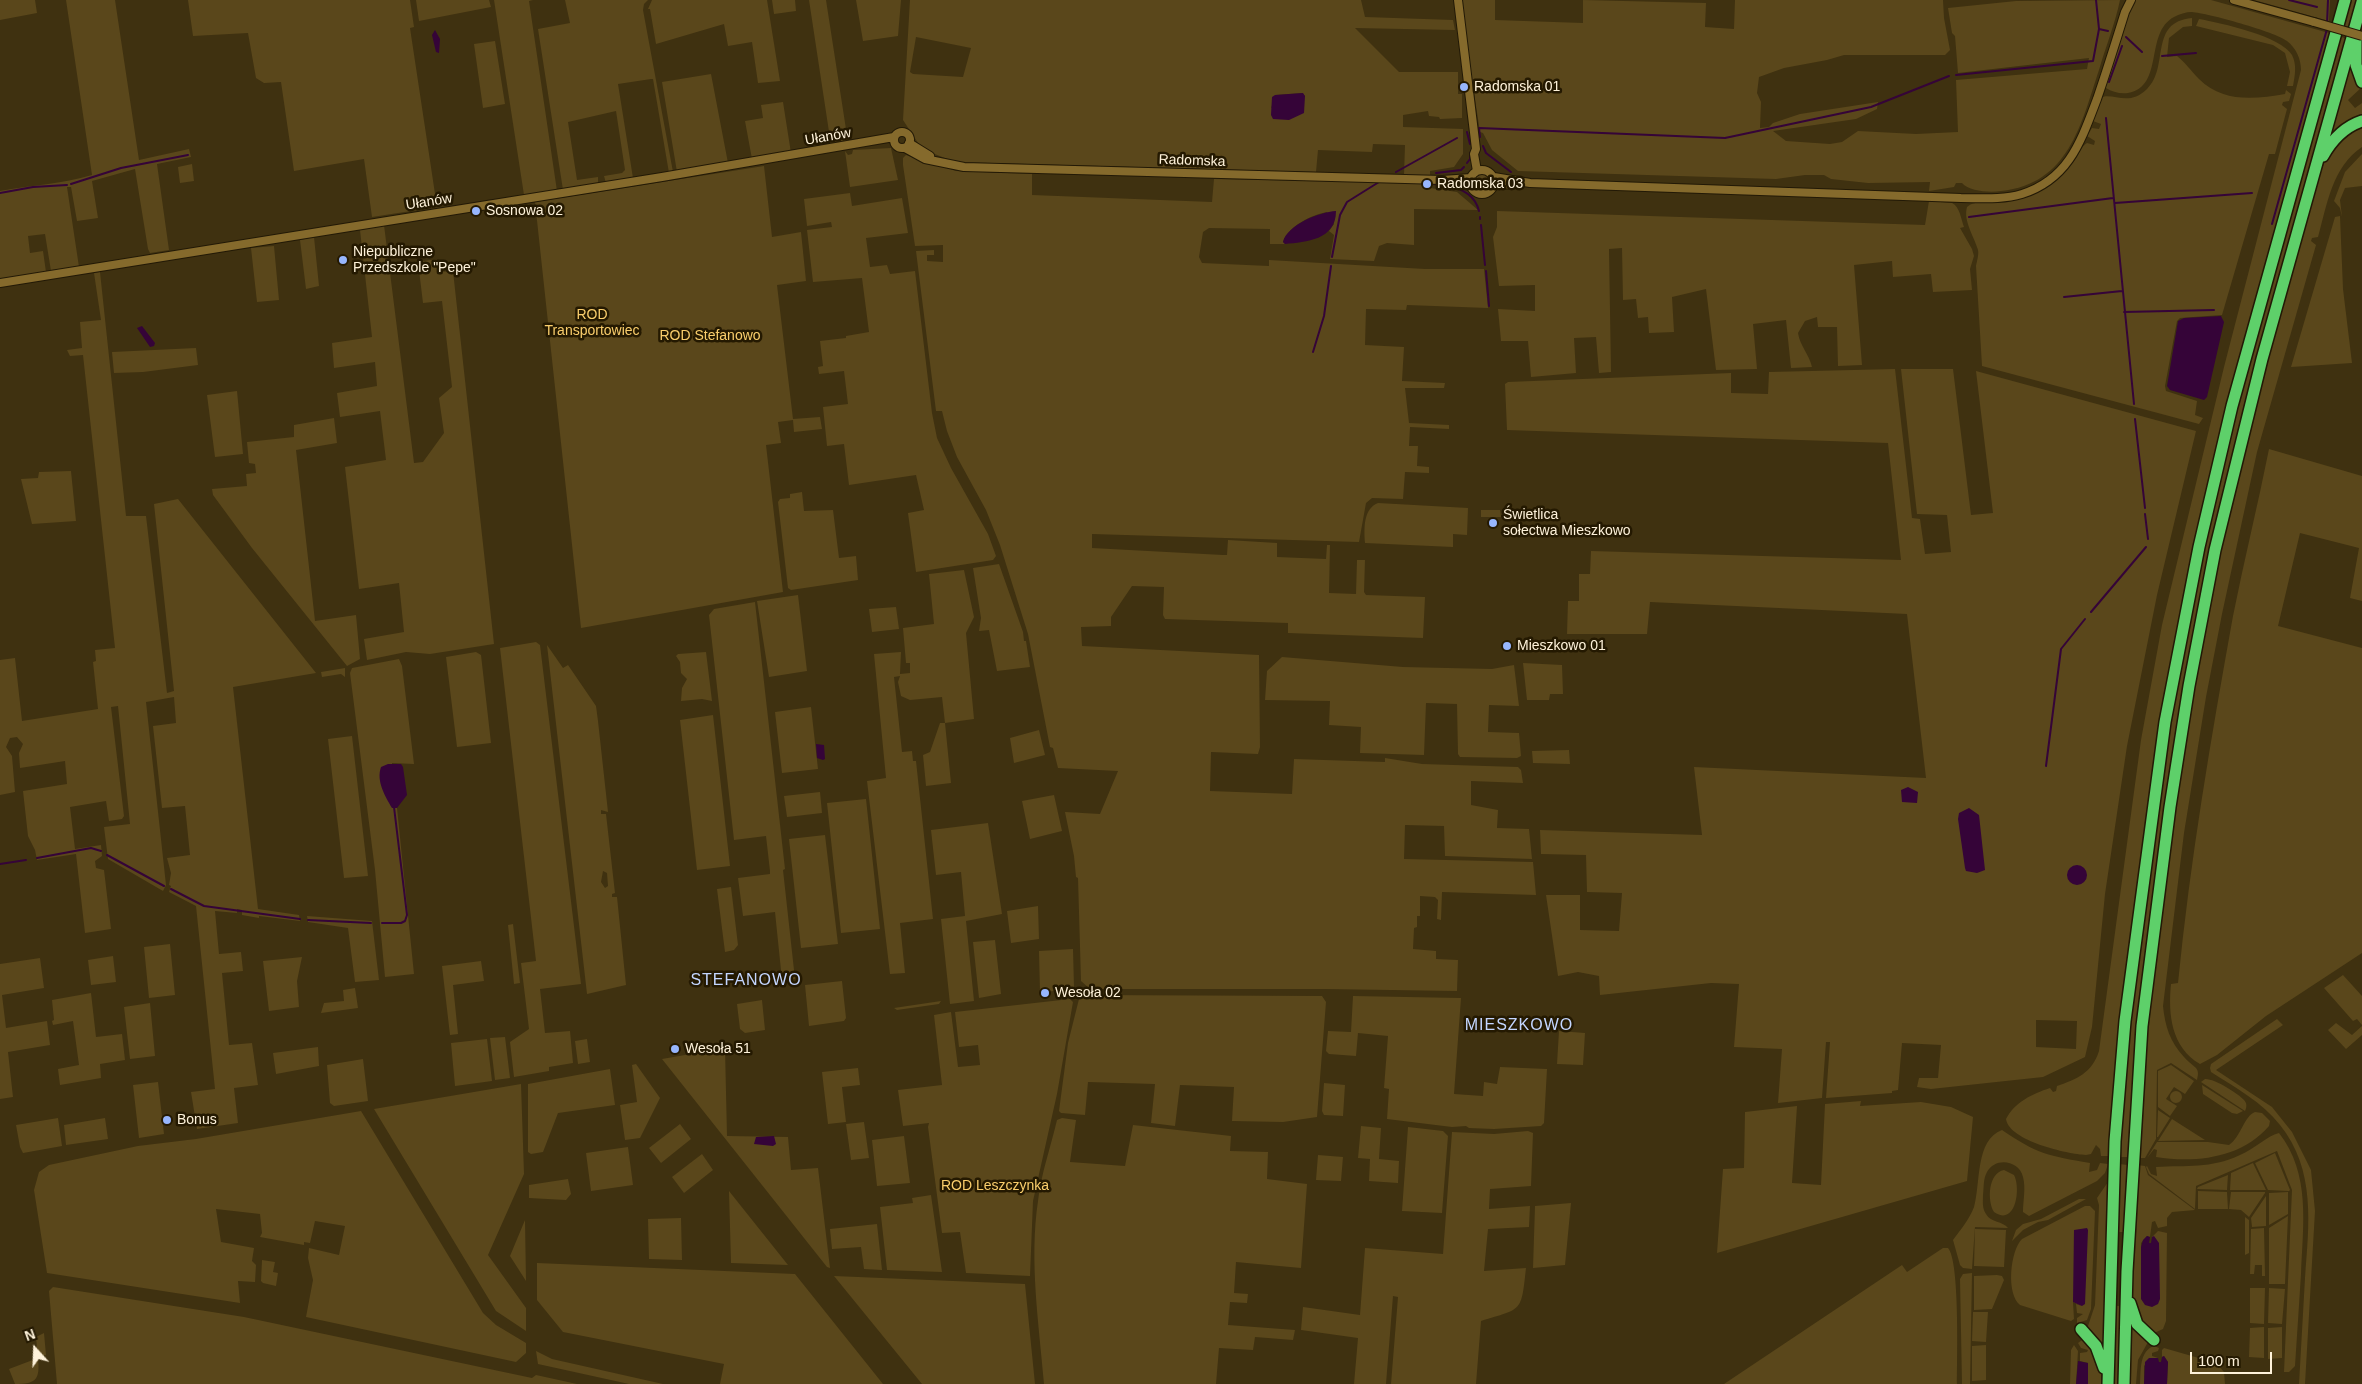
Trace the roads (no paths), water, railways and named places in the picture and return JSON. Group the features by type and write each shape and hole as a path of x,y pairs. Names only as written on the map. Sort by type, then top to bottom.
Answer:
{"highway":[{"path":"2335,0 2338,20"},
{"path":"2107,1384 2115,1141 2125,1020 2161,751 2181,633 2234,396 2344,0"},
{"path":"2124,1384 2127,1271 2142,1026 2170,807 2189,686 2215,550 2251,403 2362,2"},
{"path":"2356,23 2356,65 2362,82"},
{"path":"2314,174 2337,136 2344,130 2362,121"},
{"path":"2107,1178 2115,1141"},
{"path":"2127,1271 2132,1313 2140,1328 2154,1340"},
{"path":"2082,1329 2099,1350 2107,1384"}],"street":[{"path":"1458,0 1476,148 1474,154 1480,170"},
{"path":"2125,12 2126,0"},
{"path":"1494,181 1987,199 2021,194 2035,189 2052,178 2070,160 2078,147 2090,119 2125,12 2131,0"},
{"path":"2234,0 2362,36"},
{"path":"905,132 910,138 907,145 899,148 894,141 898,133 905,132"},
{"name":"Ułanów","path":"0,283 861,144 894,141"},
{"name":"Radomska","path":"907,145 932,160 964,167 1470,181"},
{"path":"1480,170 1489,171 1494,181"},
{"path":"1480,170 1470,181 1474,191 1483,194 1489,192 1494,181"}],"waterway":[{"path":"1956,75 2093,61 2099,29 2096,0"},
{"path":"2289,0 2317,7"},
{"path":"2327,24 2328,0"},
{"path":"2099,29 2108,31"},
{"path":"2272,224 2327,29"},
{"path":"2126,37 2142,52"},
{"path":"2109,82 2122,46"},
{"path":"2162,56 2196,53"},
{"path":"1480,137 1479,128 1725,138 1871,107 1949,76"},
{"path":"2106,118 2134,404"},
{"path":"1467,132 1470,144"},
{"path":"1396,172 1457,138"},
{"path":"1483,146 1486,153 1511,172"},
{"path":"1467,163 1470,159 1470,153"},
{"path":"71,184 121,168 188,155"},
{"path":"1436,173 1461,170 1464,167"},
{"path":"1332,257 1340,215 1347,202 1379,182"},
{"path":"1434,184 1439,185"},
{"path":"0,193 33,187 67,185"},
{"path":"1446,186 1457,188 1467,193 1477,205 1479,211"},
{"path":"2115,203 2252,193"},
{"path":"1969,217 2113,198"},
{"path":"1481,225 1485,265"},
{"path":"1313,352 1324,316 1331,266"},
{"path":"1486,271 1489,306"},
{"path":"2064,297 2122,291"},
{"path":"2124,312 2214,310"},
{"path":"2135,419 2145,508"},
{"path":"2145,514 2148,539"},
{"path":"2091,612 2146,547"},
{"path":"2046,766 2061,649 2085,619"},
{"path":"382,923 401,923 405,921 407,915 394,807"},
{"path":"37,858 91,848 101,851"},
{"path":"107,855 164,886"},
{"path":"0,864 26,860"},
{"path":"171,889 204,906 300,919"},
{"path":"308,920 371,923"}],"place":[{"name":"Radomska 01","path":"1464,87"},
{"name":"Radomska 03","path":"1427,184"},
{"name":"Sosnowa 02","path":"476,211"},
{"name":"Niepubliczne Przedszkole \"Pepe\"","path":"343,260"},
{"name":"Świetlica sołectwa Mieszkowo","path":"1493,523"},
{"name":"Mieszkowo 01","path":"1507,646"},
{"name":"Wesoła 02","path":"1045,993"},
{"name":"Wesoła 51","path":"675,1049"},
{"name":"Bonus","path":"167,1120"}],"district":[{"name":"STEFANOWO","path":"746,981"},
{"name":"MIESZKOWO","path":"1519,1026"}],"park label":[{"name":"ROD Transportowiec","path":"592,324"},
{"name":"ROD Stefanowo","path":"710,336"},
{"name":"ROD Leszczynka","path":"995,1186"}]}
